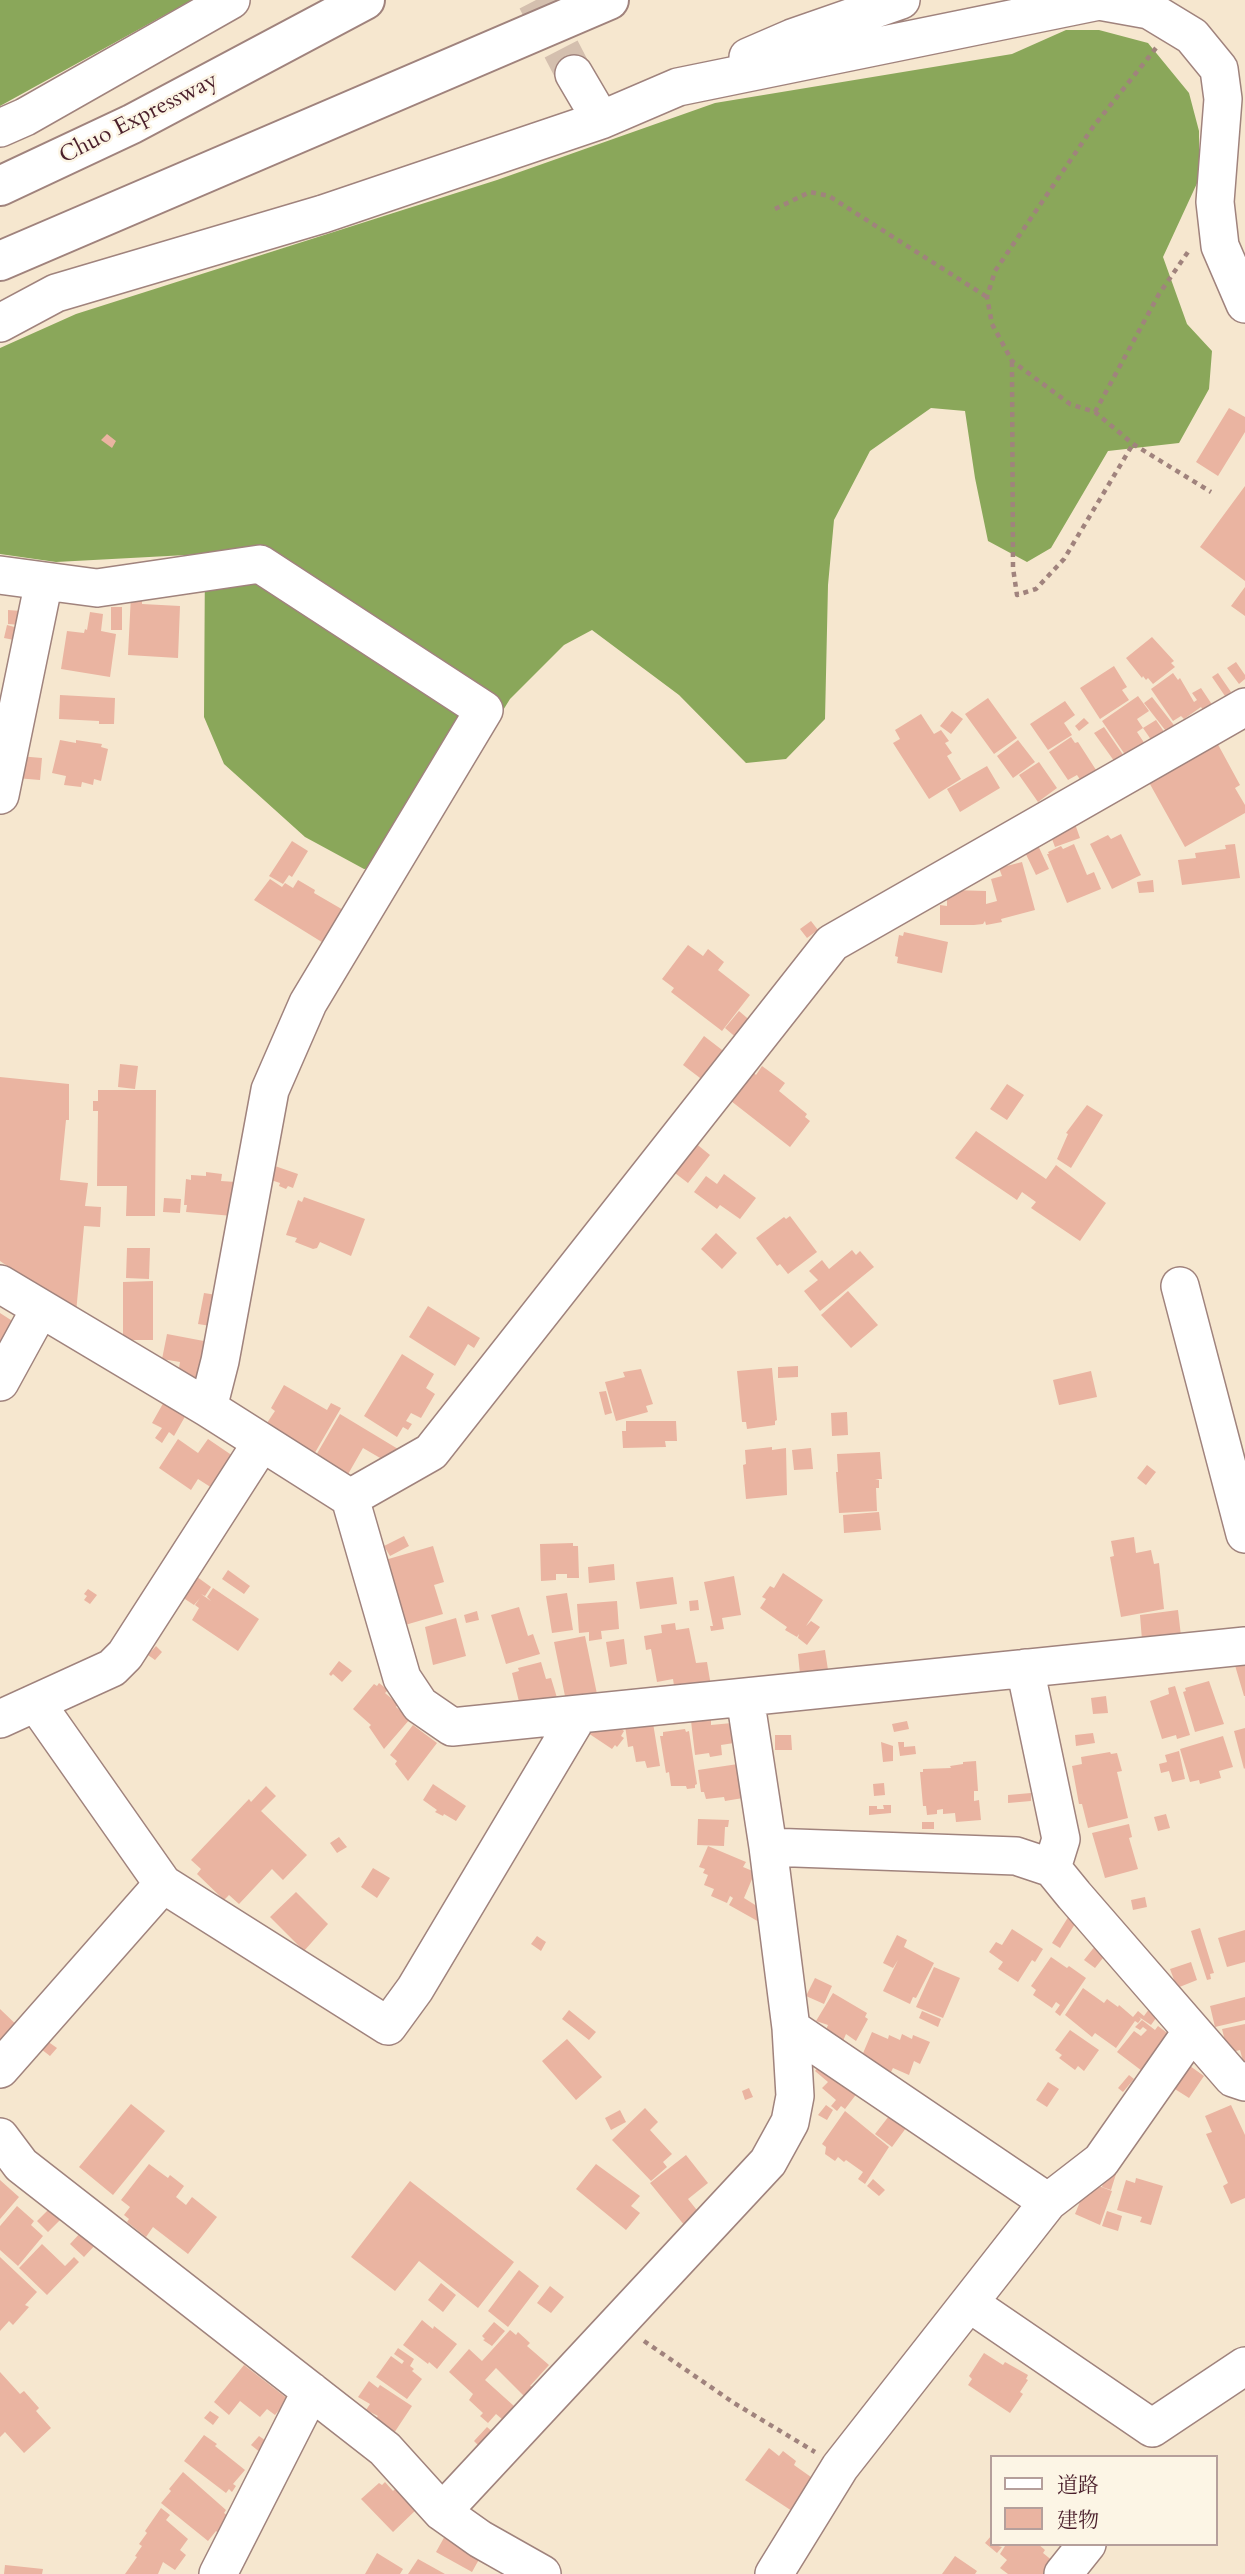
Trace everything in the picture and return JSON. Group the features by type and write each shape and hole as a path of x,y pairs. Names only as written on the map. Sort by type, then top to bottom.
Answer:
{"highway":[{"path":"277,49 353,0"},
{"path":"277,49 365,0"},
{"path":"247,154 479,29 542,0"},
{"path":"0,261 609,0"},
{"name":"Chuo Expressway","path":"0,186 132,124 277,49"}],"street":[{"path":"0,128 25,117 231,0"},
{"path":"0,323 56,293 323,214 601,120 792,38 901,0"},
{"path":"678,87 1099,1 1149,10 1192,36 1219,69 1223,99 1215,202 1220,246 1245,304"},
{"path":"573,74 601,120"},
{"path":"0,575 97,589 260,564 484,710 308,1003 270,1090 220,1361 208,1408"},
{"path":"0,795 44,582"},
{"path":"350,1498 431,1452 832,943 1245,707"},
{"path":"0,1284 208,1408 350,1498 402,1678 420,1705 452,1727 1245,1646"},
{"path":"1180,1286 1245,1534"},
{"path":"0,1382 40,1309"},
{"path":"0,1719 112,1668 124,1655 262,1442"},
{"path":"1025,1668 1061,1839 1052,1868"},
{"path":"442,2512 768,2162 790,2122 795,2096 791,2028 768,1847 744,1697"},
{"path":"36,1703 163,1884 388,2026 415,1989 579,1714"},
{"path":"768,1847 1016,1856 1052,1868 1233,2078 1245,2082"},
{"path":"0,2069 163,1884"},
{"path":"791,2028 1048,2202"},
{"path":"774,2574 840,2467 1048,2202 1101,2161 1192,2031"},
{"path":"0,2137 21,2165 385,2449 442,2512 480,2539 542,2574"},
{"path":"969,2303 1146,2442 1245,2366"},
{"path":"218,2574 312,2390"},
{"path":"1063,2574 1085,2546"}],"path":[{"path":"1174,25 1093,127 995,271 987,297 992,324 1012,361 1069,404 1095,412 1133,444 1211,492"},
{"path":"775,209 810,192 829,196 987,297"},
{"path":"1095,412 1159,294 1193,244 1217,217"},
{"path":"1012,361 1013,568 1017,595 1036,589 1064,559 1133,444"},
{"path":"618,2323 734,2403 840,2467"}],"green space":[{"path":"0,0 192,0 0,106"},
{"path":"1066,30 1099,30 1148,43 1189,93 1199,131 1199,179 1163,257 1187,324 1212,351 1209,389 1179,443 1108,451 1051,548 1027,562 988,541 965,411 931,408 870,451 834,520 828,585 825,719 786,759 746,763 679,695 592,630 564,645 510,699 407,865 364,869 305,837 224,764 204,717 205,554 56,562 0,554 0,348 76,314 497,180 715,103 1012,54"}],"building":[{"path":"1229,408 1245,417 1245,432 1218,476 1196,462"},
{"path":"107,434 116,441 112,448 101,440"},
{"path":"1245,486 1245,581 1200,547"},
{"path":"1245,587 1245,616 1231,606"},
{"path":"131,595 142,596 142,604 180,606 178,658 128,655"},
{"path":"111,607 122,607 122,630 111,630"},
{"path":"8,610 21,611 21,625 8,624"},
{"path":"90,612 103,614 101,631 116,634 110,677 61,669 67,631 84,633"},
{"path":"7,625 22,629 19,641 4,638"},
{"path":"1152,637 1174,661 1171,663 1175,667 1153,684 1148,678 1142,678 1126,658"},
{"path":"1236,662 1245,675 1245,679 1239,684 1227,668"},
{"path":"1114,666 1127,687 1122,690 1129,700 1100,719 1080,688"},
{"path":"1173,673 1178,680 1180,678 1194,702 1197,700 1192,693 1201,688 1215,709 1206,715 1201,707 1184,719 1181,716 1173,721 1151,689"},
{"path":"1218,673 1231,692 1225,696 1212,677"},
{"path":"60,695 115,698 114,724 59,719"},
{"path":"1138,696 1149,711 1137,719 1143,728 1137,732 1147,747 1128,759 1102,721"},
{"path":"1152,697 1177,729 1169,735 1144,703"},
{"path":"988,698 1017,738 994,754 965,714"},
{"path":"1065,701 1075,715 1064,723 1072,735 1048,750 1030,724"},
{"path":"952,711 963,719 951,734 940,726"},
{"path":"921,714 934,734 941,730 949,741 945,743 952,753 947,756 961,779 929,799 893,743 900,739 895,730"},
{"path":"1084,718 1089,723 1079,731 1075,726"},
{"path":"1156,720 1167,736 1154,744 1143,728"},
{"path":"1104,727 1126,759 1117,765 1094,733"},
{"path":"1071,737 1075,743 1078,742 1098,773 1083,784 1077,775 1068,780 1049,752"},
{"path":"1215,739 1240,785 1235,788 1245,805 1245,813 1185,847 1146,777"},
{"path":"60,740 102,744 101,747 108,749 101,781 94,779 93,785 82,782 81,787 64,785 66,776 52,773"},
{"path":"1018,740 1035,762 1013,778 997,756"},
{"path":"19,756 42,758 40,780 16,778"},
{"path":"1039,762 1057,788 1038,802 1019,775"},
{"path":"987,766 1000,788 960,812 947,789"},
{"path":"1074,821 1080,838 1055,847 1049,831"},
{"path":"1121,834 1141,875 1112,889 1090,844 1108,835 1111,839"},
{"path":"1035,839 1049,869 1036,875 1022,846"},
{"path":"292,841 308,851 292,877 289,875 283,884 269,876"},
{"path":"1074,844 1087,875 1094,872 1101,889 1067,903 1047,854 1061,846 1063,849"},
{"path":"1235,844 1240,878 1182,885 1178,860 1196,858 1195,853 1226,849 1225,845"},
{"path":"1022,862 1035,910 986,925 985,921 983,924 974,925 940,925 940,905 947,906 947,894 953,890 986,891 986,904 997,901 991,879 1002,876 999,868"},
{"path":"270,879 282,887 285,883 293,888 298,880 345,911 325,944 254,900"},
{"path":"1153,880 1154,892 1139,893 1137,882"},
{"path":"811,921 818,930 807,938 800,929"},
{"path":"904,932 948,942 942,973 897,963 898,957 895,956 899,935 903,936"},
{"path":"688,945 703,956 708,949 724,962 718,970 750,995 722,1031 671,992 674,988 662,979"},
{"path":"739,1011 753,1023 739,1040 725,1028"},
{"path":"704,1036 726,1053 704,1081 683,1065"},
{"path":"120,1064 138,1066 135,1089 118,1087"},
{"path":"762,1066 785,1083 779,1091 807,1114 805,1117 810,1121 790,1147 731,1101 753,1072 756,1075"},
{"path":"0,1077 69,1084 69,1120 66,1120 60,1180 88,1183 85,1206 101,1207 100,1227 84,1226 76,1313 0,1261"},
{"path":"1007,1084 1024,1095 1007,1120 990,1109"},
{"path":"98,1090 156,1090 155,1216 126,1216 127,1186 97,1186 98,1111 93,1111 93,1101 98,1101"},
{"path":"1087,1105 1103,1115 1071,1168 1057,1159 1068,1134 1066,1133"},
{"path":"976,1131 1046,1179 1056,1165 1106,1203 1080,1241 1031,1208 1036,1202 1022,1192 1017,1200 955,1158"},
{"path":"694,1142 710,1155 688,1183 671,1170"},
{"path":"272,1165 298,1174 293,1188 288,1186 286,1189 279,1186 280,1183 268,1179"},
{"path":"206,1172 222,1174 221,1181 236,1182 233,1216 186,1212 186,1179 191,1180 191,1175 206,1176"},
{"path":"724,1174 756,1198 740,1219 720,1205 717,1209 694,1192 706,1176 717,1184"},
{"path":"304,1197 365,1219 351,1256 320,1242 317,1248 313,1249 295,1242 297,1238 286,1235 298,1200 302,1202"},
{"path":"164,1198 181,1199 180,1213 163,1212"},
{"path":"790,1216 817,1252 788,1274 780,1264 777,1266 756,1238 784,1217 786,1219"},
{"path":"716,1233 737,1253 722,1269 701,1249"},
{"path":"127,1248 150,1248 149,1279 126,1278"},
{"path":"852,1250 856,1255 860,1251 874,1267 820,1311 804,1291 818,1280 809,1271 822,1260 829,1269"},
{"path":"153,1281 153,1340 123,1340 123,1282"},
{"path":"848,1291 878,1325 851,1348 821,1315"},
{"path":"204,1293 223,1296 217,1327 198,1324"},
{"path":"428,1306 480,1338 474,1348 468,1344 455,1366 409,1337"},
{"path":"0,1313 14,1322 0,1355"},
{"path":"167,1334 209,1342 201,1382 178,1374 180,1362 162,1359"},
{"path":"402,1354 434,1374 426,1388 435,1394 421,1418 411,1413 406,1421 412,1424 408,1430 403,1427 397,1437 364,1416"},
{"path":"798,1366 798,1377 778,1378 778,1367"},
{"path":"772,1368 777,1420 775,1425 747,1429 746,1422 742,1422 737,1371"},
{"path":"641,1369 653,1404 646,1406 648,1412 616,1421 605,1382 625,1377 623,1372"},
{"path":"1091,1371 1097,1397 1059,1405 1053,1380"},
{"path":"284,1385 327,1410 331,1403 341,1408 313,1456 274,1432 276,1428 267,1423 275,1411 271,1408"},
{"path":"606,1391 612,1413 605,1415 599,1392"},
{"path":"165,1400 187,1413 174,1436 169,1432 162,1443 155,1438 162,1428 152,1423"},
{"path":"847,1412 848,1435 832,1436 831,1413"},
{"path":"340,1414 403,1452 387,1462 363,1448 347,1476 315,1457"},
{"path":"626,1421 676,1421 677,1441 665,1441 666,1447 623,1448 622,1431 626,1431"},
{"path":"178,1439 198,1453 208,1439 233,1456 212,1488 198,1479 191,1490 159,1468"},
{"path":"772,1447 772,1450 786,1448 787,1495 746,1499 743,1465 746,1464 745,1450"},
{"path":"811,1448 813,1469 794,1470 792,1450"},
{"path":"880,1452 882,1479 875,1479 879,1480 879,1488 876,1488 877,1511 839,1513 837,1454"},
{"path":"1147,1465 1156,1472 1146,1485 1137,1478"},
{"path":"879,1512 881,1530 844,1533 843,1515"},
{"path":"404,1536 409,1546 390,1556 384,1546"},
{"path":"1134,1537 1136,1553 1151,1550 1154,1564 1159,1563 1164,1609 1121,1617 1110,1557 1114,1556 1111,1541"},
{"path":"573,1543 573,1546 578,1546 579,1578 556,1574 556,1580 541,1581 540,1544"},
{"path":"433,1546 444,1582 434,1585 443,1614 405,1625 385,1560"},
{"path":"614,1564 615,1580 589,1583 588,1567"},
{"path":"228,1570 250,1586 244,1594 222,1579"},
{"path":"783,1573 823,1600 806,1626 811,1621 820,1627 807,1645 798,1638 799,1634 797,1637 785,1630 787,1627 760,1608 766,1599 762,1597 770,1586 774,1588"},
{"path":"193,1574 211,1587 205,1596 201,1594 211,1601 207,1597 213,1588 259,1619 238,1651 192,1620 199,1608 195,1605 200,1598 194,1605 179,1595"},
{"path":"734,1576 741,1615 722,1618 724,1629 711,1631 710,1626 713,1626 704,1582"},
{"path":"673,1577 677,1604 640,1609 636,1582"},
{"path":"88,1589 97,1595 90,1604 84,1600"},
{"path":"567,1593 573,1630 552,1633 546,1596"},
{"path":"698,1600 699,1610 690,1611 689,1601"},
{"path":"617,1601 619,1629 601,1631 602,1639 589,1641 589,1632 579,1633 577,1604"},
{"path":"519,1607 528,1636 533,1634 540,1654 506,1664 491,1615"},
{"path":"1178,1610 1181,1636 1142,1640 1140,1615"},
{"path":"477,1611 479,1620 466,1623 464,1615"},
{"path":"456,1618 466,1656 433,1665 425,1627"},
{"path":"675,1623 676,1630 689,1628 696,1663 707,1662 711,1686 675,1692 673,1679 657,1682 651,1649 646,1650 644,1636 662,1633 661,1625"},
{"path":"585,1636 597,1694 566,1701 554,1642"},
{"path":"624,1639 627,1664 610,1667 606,1642"},
{"path":"156,1646 162,1652 155,1660 148,1655"},
{"path":"825,1650 828,1670 800,1674 798,1654"},
{"path":"1245,1659 1245,1696 1244,1696 1234,1662"},
{"path":"339,1661 352,1671 342,1682 329,1674"},
{"path":"541,1662 546,1679 551,1678 558,1701 521,1710 512,1673 519,1671 518,1668"},
{"path":"1209,1681 1224,1724 1195,1732 1183,1692 1186,1691 1185,1688"},
{"path":"379,1683 388,1690 385,1693 398,1704 396,1707 410,1719 384,1749 369,1727 371,1725 353,1709 374,1684 377,1686"},
{"path":"1175,1686 1190,1735 1177,1739 1176,1735 1162,1739 1150,1701 1169,1694 1168,1688"},
{"path":"1106,1696 1108,1713 1093,1714 1091,1698"},
{"path":"624,1718 653,1723 660,1766 647,1768 645,1761 636,1762 633,1746 628,1747"},
{"path":"711,1718 711,1725 732,1723 734,1743 721,1745 722,1755 695,1755 691,1721"},
{"path":"611,1721 624,1731 621,1736 624,1738 612,1749 588,1733 596,1722"},
{"path":"907,1721 909,1729 894,1732 892,1724"},
{"path":"413,1725 437,1743 408,1781 395,1764 397,1761 390,1755"},
{"path":"1245,1728 1245,1768 1244,1769 1234,1731"},
{"path":"685,1729 686,1732 689,1731 697,1784 695,1788 687,1789 686,1786 671,1786 660,1736 663,1736 663,1732"},
{"path":"1093,1733 1095,1743 1076,1746 1075,1735"},
{"path":"775,1735 791,1735 792,1750 775,1750"},
{"path":"1223,1736 1233,1767 1219,1771 1221,1778 1200,1784 1199,1780 1190,1782 1180,1749"},
{"path":"881,1742 893,1746 893,1761 883,1762"},
{"path":"898,1742 904,1742 904,1747 915,1746 916,1754 900,1756"},
{"path":"1179,1751 1185,1779 1172,1782 1169,1771 1161,1773 1159,1764 1167,1762 1165,1755"},
{"path":"1117,1753 1122,1771 1117,1772 1128,1818 1088,1828 1082,1804 1079,1804 1072,1766 1082,1764 1081,1757"},
{"path":"976,1761 978,1791 974,1791 974,1801 979,1800 981,1820 956,1822 955,1813 943,1814 943,1809 937,1810 937,1814 927,1815 926,1806 923,1806 920,1772 923,1772 923,1769 951,1768 950,1766 963,1762"},
{"path":"738,1764 743,1798 725,1801 724,1797 706,1799 704,1792 701,1792 698,1770"},
{"path":"884,1783 885,1795 874,1796 873,1784"},
{"path":"433,1784 466,1806 456,1821 435,1812 437,1810 423,1800"},
{"path":"266,1786 276,1796 261,1811 307,1855 283,1880 272,1869 239,1904 229,1895 224,1900 197,1874 201,1869 191,1860 249,1799 251,1802"},
{"path":"1031,1793 1031,1801 1008,1803 1008,1795"},
{"path":"883,1805 891,1805 891,1813 869,1815 869,1806 884,1809"},
{"path":"1166,1814 1170,1828 1158,1831 1154,1817"},
{"path":"698,1819 729,1820 728,1827 725,1827 724,1846 697,1845"},
{"path":"922,1822 934,1822 934,1829 922,1829"},
{"path":"1129,1824 1132,1837 1129,1838 1138,1869 1105,1878 1092,1833"},
{"path":"339,1837 347,1847 337,1853 330,1843"},
{"path":"708,1846 746,1862 743,1867 755,1872 744,1898 760,1908 761,1923 729,1905 733,1898 730,1896 727,1903 711,1896 714,1889 704,1885 708,1875 703,1873 705,1869 699,1867"},
{"path":"373,1868 390,1878 377,1898 361,1887"},
{"path":"296,1892 328,1924 304,1951 270,1917"},
{"path":"1145,1897 1147,1907 1133,1910 1131,1900"},
{"path":"1072,1911 1080,1916 1060,1948 1052,1943"},
{"path":"1200,1928 1214,1973 1210,1974 1211,1979 1207,1980 1191,1931"},
{"path":"1012,1929 1043,1949 1035,1962 1032,1960 1018,1982 998,1969 1003,1962 989,1952 996,1942 1002,1945"},
{"path":"1245,1930 1245,1962 1227,1967 1218,1938"},
{"path":"897,1935 907,1940 904,1947 934,1963 916,1998 913,1997 910,2004 883,1991 898,1960 893,1968 883,1963"},
{"path":"537,1936 546,1942 541,1951 531,1944"},
{"path":"1100,1940 1111,1948 1095,1968 1084,1960"},
{"path":"1051,1957 1086,1978 1060,2016 1055,2012 1060,2005 1056,2002 1052,2008 1033,1995 1036,1990 1031,1986"},
{"path":"1191,1962 1197,1980 1177,1988 1170,1969"},
{"path":"934,1967 960,1978 943,2018 916,2007"},
{"path":"815,1978 832,1986 824,2004 806,1996"},
{"path":"1083,1988 1104,2003 1107,1999 1118,2007 1119,2005 1133,2017 1138,2011 1144,2016 1152,2005 1161,2011 1151,2025 1139,2017 1141,2019 1138,2023 1135,2021 1116,2048 1095,2033 1092,2037 1065,2015"},
{"path":"833,1993 867,2013 865,2017 868,2019 856,2041 846,2034 843,2041 825,2032 828,2025 816,2021"},
{"path":"1245,1997 1245,2020 1215,2027 1210,2006"},
{"path":"0,2009 23,2031 0,2055"},
{"path":"569,2010 596,2032 589,2040 562,2019"},
{"path":"922,2011 941,2019 938,2027 919,2018"},
{"path":"1142,2020 1155,2030 1158,2026 1174,2038 1146,2074 1117,2052 1134,2031 1141,2036 1147,2030 1135,2027"},
{"path":"1245,2024 1244,2065 1240,2050 1228,2053 1222,2029"},
{"path":"1070,2030 1099,2050 1084,2071 1078,2066 1075,2070 1059,2058 1062,2055 1055,2050"},
{"path":"872,2032 888,2039 889,2035 900,2040 902,2034 930,2042 920,2064 914,2061 909,2075 893,2068 890,2074 881,2070 882,2066 861,2058"},
{"path":"567,2039 602,2077 576,2100 542,2061"},
{"path":"47,2041 57,2048 50,2056 41,2049"},
{"path":"825,2058 861,2088 845,2109 841,2106 837,2111 831,2106 836,2100 822,2088 828,2082 815,2071"},
{"path":"1183,2061 1204,2076 1189,2098 1167,2084"},
{"path":"1129,2075 1134,2079 1123,2092 1118,2088"},
{"path":"1048,2082 1059,2089 1047,2107 1036,2100"},
{"path":"749,2088 753,2097 745,2100 742,2091"},
{"path":"131,2104 165,2131 113,2195 79,2167"},
{"path":"826,2105 833,2110 827,2120 818,2115"},
{"path":"1231,2105 1245,2135 1245,2198 1231,2204 1223,2186 1228,2183 1206,2134 1212,2132 1205,2116"},
{"path":"645,2108 658,2122 650,2130 672,2154 663,2162 667,2167 651,2181 612,2140"},
{"path":"620,2110 626,2122 611,2130 605,2118"},
{"path":"845,2111 889,2147 865,2184 858,2179 863,2172 846,2160 844,2162 838,2157 835,2161 825,2154 826,2147 822,2144"},
{"path":"889,2116 906,2128 892,2147 875,2134"},
{"path":"686,2155 708,2183 688,2199 700,2214 685,2226 650,2183"},
{"path":"149,2164 184,2186 176,2197 186,2205 192,2197 217,2217 188,2254 153,2227 146,2237 127,2222 129,2219 124,2215 130,2207 121,2200"},
{"path":"596,2164 640,2196 631,2206 640,2213 626,2230 576,2189"},
{"path":"1107,2171 1116,2174 1111,2190 1102,2187"},
{"path":"1136,2178 1163,2186 1151,2225 1140,2222 1142,2217 1117,2210 1126,2180 1135,2183"},
{"path":"873,2179 885,2190 879,2196 867,2186"},
{"path":"0,2180 19,2197 0,2219"},
{"path":"410,2181 514,2262 478,2308 419,2261 395,2291 351,2257"},
{"path":"1088,2182 1112,2191 1100,2225 1075,2214"},
{"path":"17,2206 34,2221 31,2225 43,2236 18,2266 0,2250 0,2226"},
{"path":"51,2207 62,2218 48,2232 37,2221"},
{"path":"1107,2211 1122,2216 1118,2231 1102,2226"},
{"path":"83,2230 97,2243 84,2257 70,2244"},
{"path":"42,2244 65,2266 74,2257 79,2262 47,2295 19,2268"},
{"path":"0,2257 37,2292 25,2305 29,2307 13,2325 9,2321 0,2331"},
{"path":"519,2270 539,2286 508,2327 488,2311"},
{"path":"441,2283 456,2295 443,2312 428,2300"},
{"path":"550,2286 564,2297 551,2313 537,2303"},
{"path":"422,2320 457,2344 437,2369 403,2345"},
{"path":"494,2322 505,2331 492,2346 483,2340 485,2339 482,2336"},
{"path":"510,2330 516,2335 518,2332 530,2343 527,2346 549,2365 530,2386 533,2387 525,2397 496,2368 485,2380 514,2406 502,2419 496,2414 488,2423 480,2416 483,2413 469,2400 473,2394 449,2372 469,2349 482,2361"},
{"path":"398,2348 414,2359 410,2366 414,2369 412,2371 422,2379 407,2399 376,2377 391,2356 402,2364 404,2361 394,2354"},
{"path":"984,2353 1003,2365 1005,2362 1028,2375 1028,2380 1020,2392 1023,2394 1010,2413 968,2385 972,2379 969,2376"},
{"path":"244,2365 288,2399 275,2415 267,2409 260,2417 240,2401 229,2415 214,2402"},
{"path":"0,2372 20,2394 24,2391 51,2428 24,2453 5,2432 0,2437"},
{"path":"369,2381 412,2406 394,2433 376,2418 378,2416 366,2410 370,2404 358,2397"},
{"path":"210,2411 219,2417 213,2425 204,2418"},
{"path":"487,2427 494,2433 481,2448 474,2441"},
{"path":"204,2435 245,2470 233,2484 236,2486 232,2492 229,2489 226,2493 184,2461"},
{"path":"259,2436 269,2443 261,2453 251,2445"},
{"path":"769,2448 779,2456 783,2451 796,2461 794,2465 818,2482 795,2513 745,2480"},
{"path":"183,2472 226,2510 224,2513 231,2518 208,2541 161,2503"},
{"path":"385,2482 393,2491 397,2487 418,2508 393,2532 361,2499 379,2483 382,2485"},
{"path":"161,2508 170,2515 166,2520 188,2539 180,2550 186,2555 175,2570 163,2562 158,2574 125,2574 137,2557 135,2556 142,2546 139,2544 147,2533 145,2531"},
{"path":"446,2534 482,2554 472,2572 436,2552"},
{"path":"990,2537 990,2546 1002,2547 997,2553 985,2543"},
{"path":"1005,2546 1040,2546 1045,2550 1043,2553 1059,2566 1053,2574 1008,2574 1000,2568 1007,2560 1000,2554"},
{"path":"377,2553 403,2569 400,2574 365,2574"},
{"path":"955,2556 977,2571 975,2574 942,2574"},
{"path":"418,2559 445,2574 408,2574"},
{"path":"5,2565 43,2569 42,2574 4,2574"}],"tunnel":[{"path":"536,0 574,74"}]}
